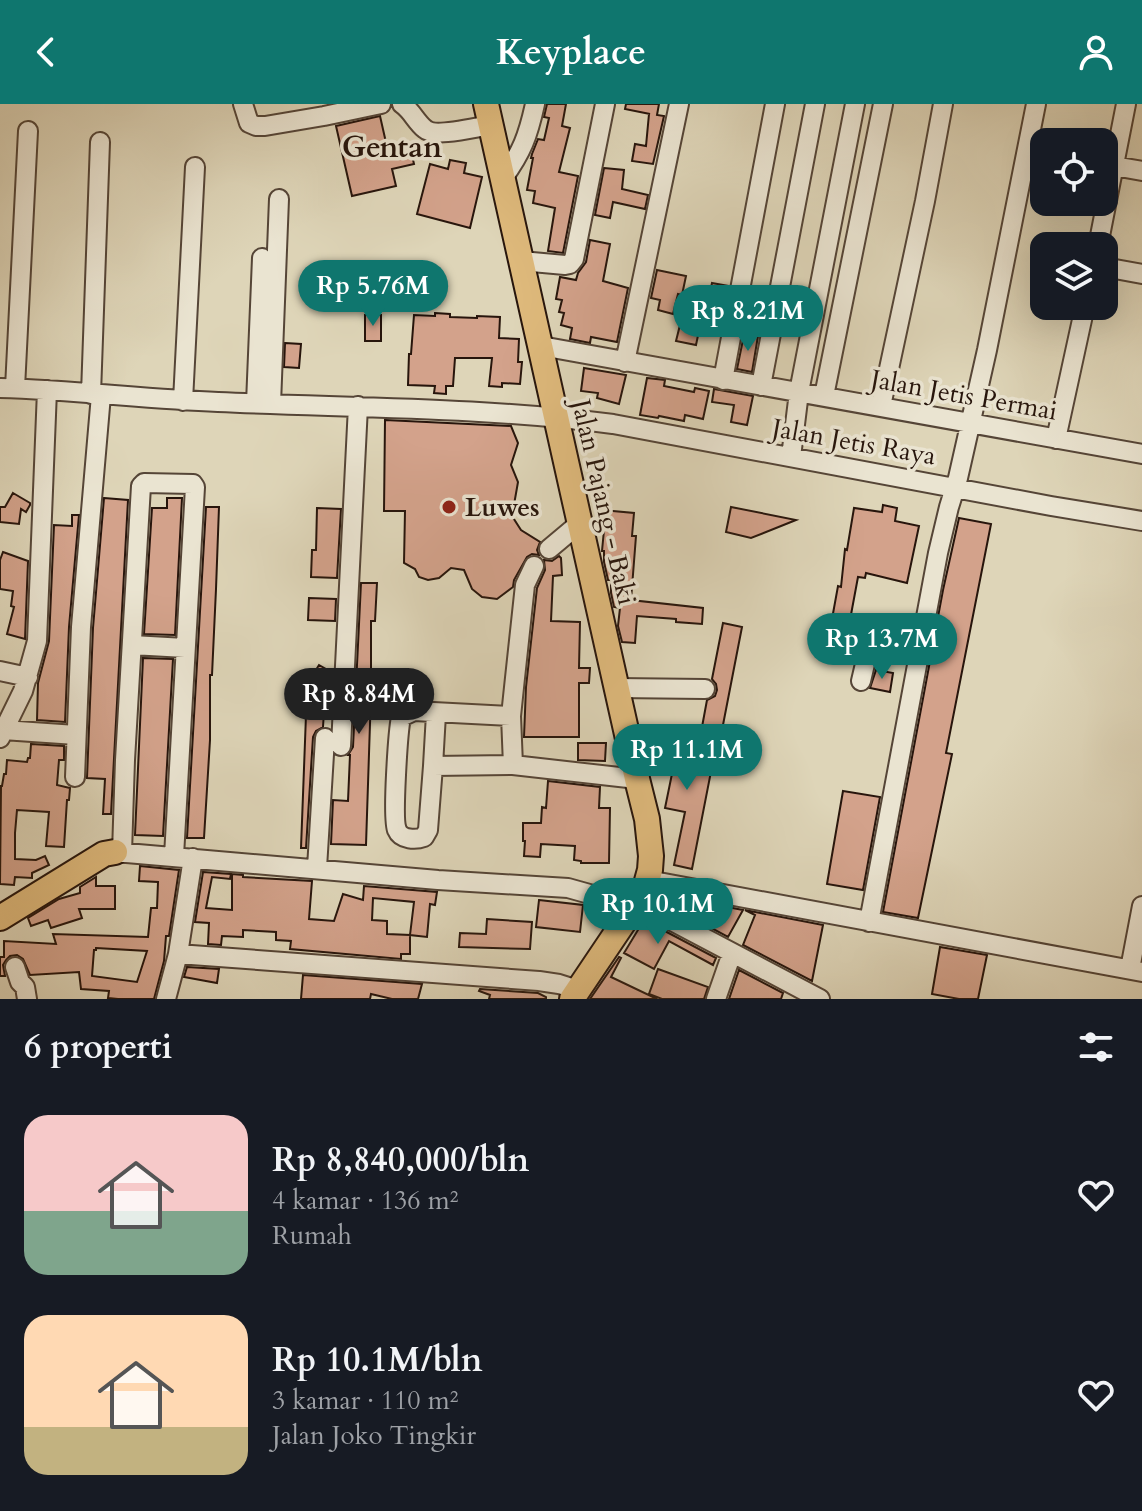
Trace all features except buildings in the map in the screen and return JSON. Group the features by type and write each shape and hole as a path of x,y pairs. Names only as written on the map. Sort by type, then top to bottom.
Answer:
{"main road":[{"name":"Jalan Pajang - Baki","path":"488,114 647,819 651,856 644,892 575,995"},
{"path":"0,918 104,854 119,852"}],"street":[{"path":"243,104 249,123 256,126 381,104"},
{"path":"402,104 430,132 440,133 488,114"},
{"path":"503,178 521,152 535,104"},
{"path":"521,261 565,265 574,259 605,104"},
{"path":"625,362 679,104"},
{"path":"723,380 775,104"},
{"path":"761,386 815,104"},
{"path":"791,457 799,392 855,104"},
{"path":"824,396 883,104"},
{"path":"881,406 943,104"},
{"path":"869,922 943,529 970,422 1036,104"},
{"path":"1118,145 1126,104"},
{"path":"8,388 28,131"},
{"path":"75,777 96,395 100,142"},
{"path":"183,401 195,167"},
{"path":"1118,167 1142,171"},
{"path":"264,404 279,199"},
{"path":"262,258 264,404"},
{"path":"1118,270 1142,274"},
{"path":"1056,439 1082,320"},
{"name":"Jalan Jetis Permai","path":"541,346 1142,454"},
{"name":"Jalan Jetis Raya","path":"8,388 183,401 457,410 557,417 613,424 1142,521"},
{"path":"47,390 38,632 28,677 2,734 76,735"},
{"path":"317,868 333,742 358,406"},
{"path":"174,853 195,487 193,484 141,484 119,852 174,853 193,858 438,880 568,888 636,906 816,998"},
{"path":"549,549 580,523"},
{"path":"513,765 511,716 525,585 534,566"},
{"path":"861,681 872,634 924,637"},
{"path":"132,645 185,648"},
{"path":"0,671 28,677"},
{"path":"617,688 705,689"},
{"path":"436,714 428,830 424,837 411,839 401,835 396,825 401,717 414,711 511,716"},
{"path":"433,766 513,765 637,779"},
{"path":"166,999 178,954 193,858"},
{"path":"648,880 1136,970 1142,906"},
{"path":"716,999 732,953"},
{"path":"178,954 539,981 559,984 575,995"},
{"path":"15,967 26,989 27,999"}],"place":[{"name":"Luwes","path":"449,507"}],"district":[{"name":"Gentan","path":"392,147"}]}
